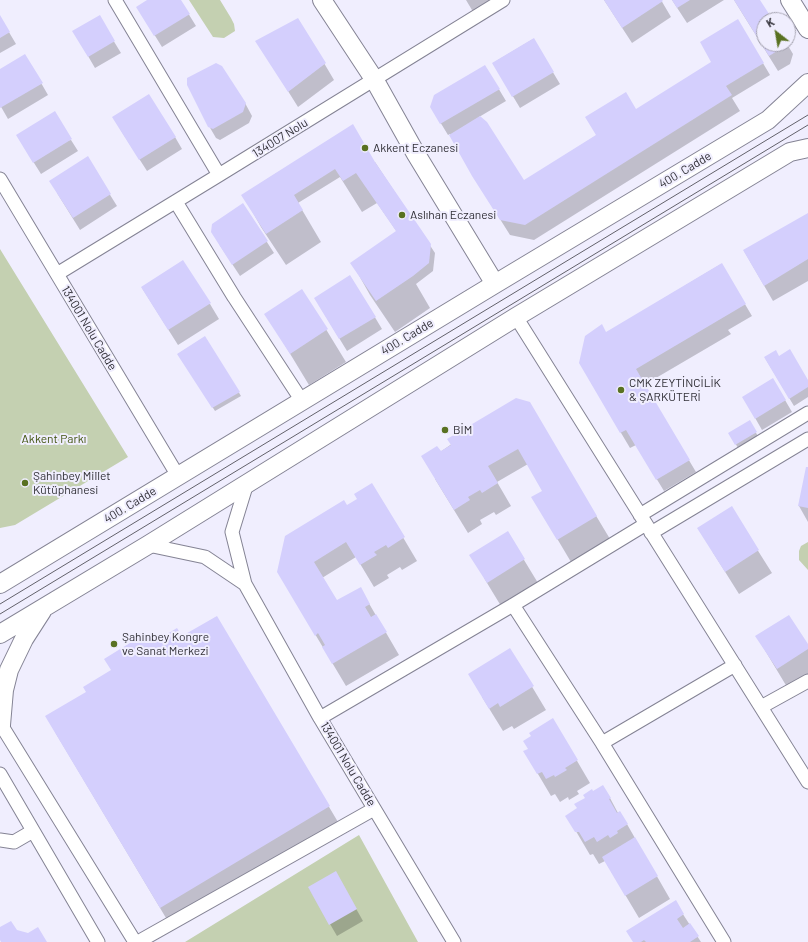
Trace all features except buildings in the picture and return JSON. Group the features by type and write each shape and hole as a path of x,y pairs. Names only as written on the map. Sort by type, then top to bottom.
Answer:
{"main road":[{"path":"322,0 374,79 416,154 494,284"},
{"path":"790,0 808,30"},
{"name":"400. Cadde","path":"0,584 494,284 768,120 808,83"},
{"path":"0,634 148,545 516,317 790,152 808,148"},
{"path":"1,724 4,690 9,670 24,639 44,608"}],"street":[{"path":"115,0 219,175"},
{"name":"134007 Nolu","path":"57,274 503,0"},
{"name":"134001 Nolu Cadde","path":"0,179 178,476"},
{"path":"176,202 234,297 302,401"},
{"path":"516,317 808,782"},
{"path":"320,718 513,605 646,524 808,413"},
{"path":"646,524 806,442"},
{"name":"134001 Nolu Cadde","path":"247,483 232,532 245,584 320,718 454,942"},
{"name":"134001 Nolu Cadde","path":"148,545 205,557 245,584"},
{"path":"513,605 602,744 724,942"},
{"path":"602,744 734,665"},
{"path":"761,707 808,681"},
{"path":"1,724 135,942"},
{"path":"0,774 98,942"},
{"path":"138,942 374,809"},
{"path":"0,840 14,842 33,831"}],"green space":[{"path":"189,0 220,0 234,24 235,31 224,38 213,37"},
{"name":"Akkent Parkı","path":"0,249 128,457 15,525 0,528"},
{"path":"808,542 808,570 799,560 799,551 801,546"},
{"path":"359,835 418,942 185,942"}],"tram line":[{"path":"0,604 808,115"},
{"path":"0,614 808,125"}],"place":[{"name":"Akkent Eczanesi","path":"365,148"},
{"name":"Aslıhan Eczanesi","path":"402,215"},
{"name":"CMK ZEYTİNCİLİK & ŞARKÜTERİ","path":"621,390"},
{"name":"BİM","path":"445,430"},
{"name":"Şahinbey Millet Kütüphanesi","path":"25,483"},
{"name":"Şahinbey Kongre ve Sanat Merkezi","path":"114,644"}]}
